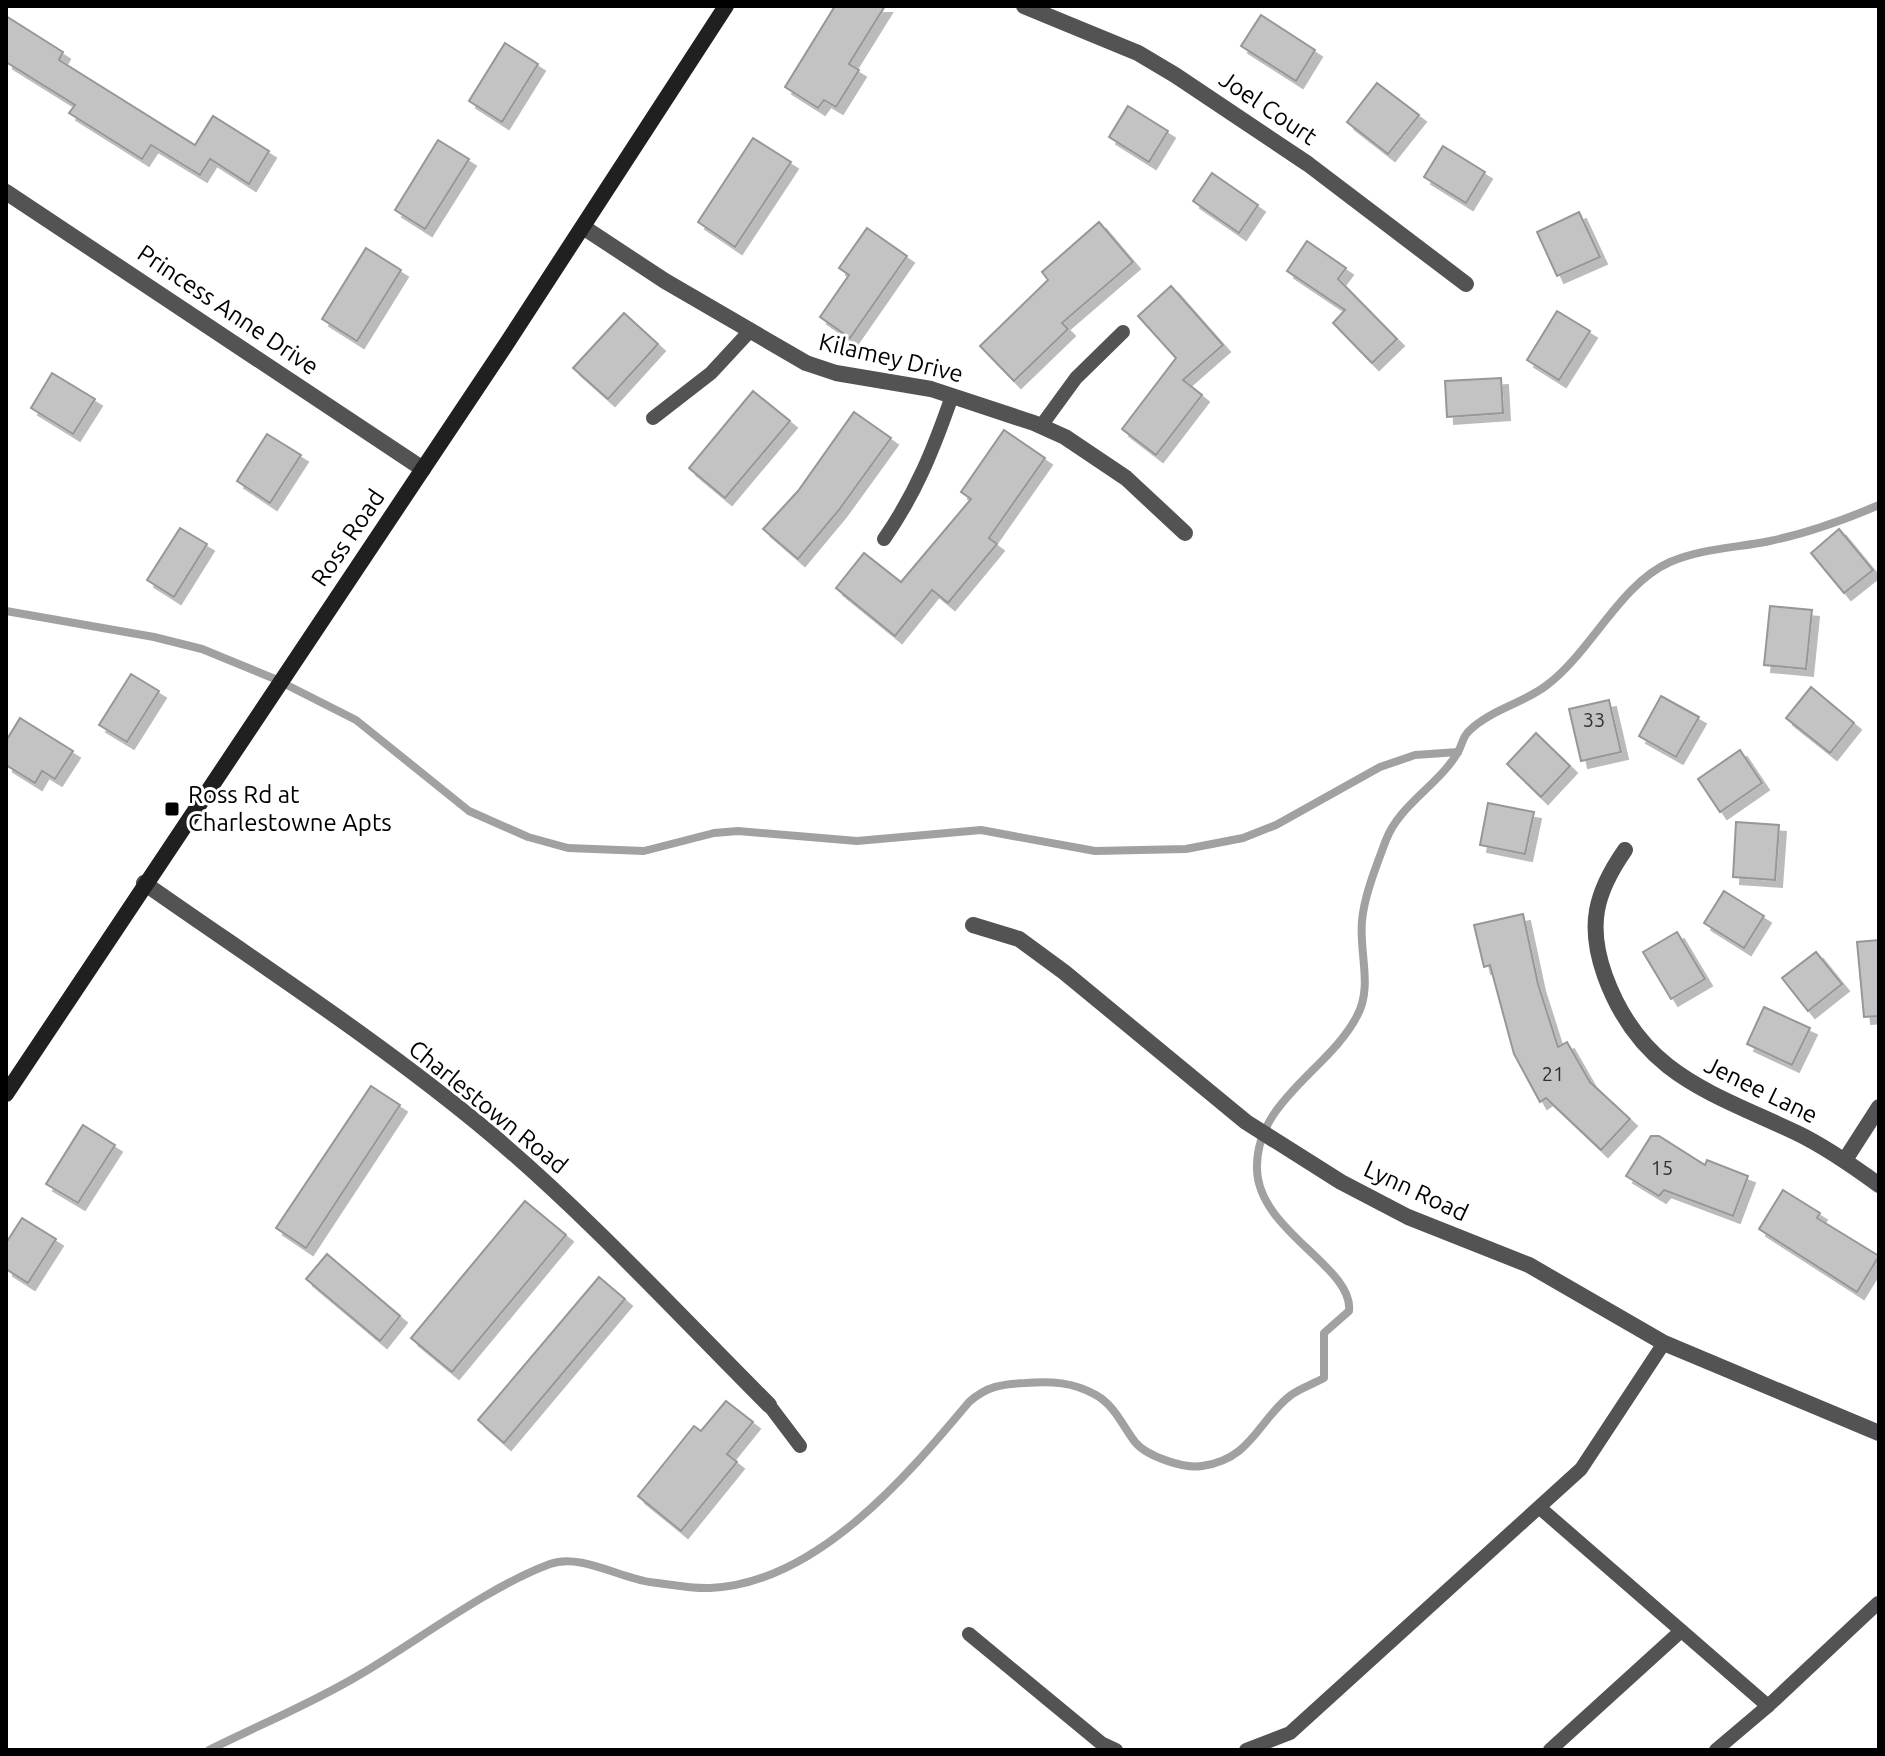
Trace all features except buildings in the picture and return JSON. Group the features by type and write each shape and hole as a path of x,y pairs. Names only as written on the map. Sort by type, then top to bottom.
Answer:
{"street":[{"name":"Ross Road","path":"6,1094 423,469 726,6"},
{"name":"Joel Court","path":"1024,6 1138,53 1175,75 1308,164 1466,284"},
{"name":"Princess Anne Drive","path":"6,192 423,469"},
{"name":"Kilamey Drive","path":"583,227 749,332 806,363 952,396 1041,426 1094,455 1126,478 1185,533"},
{"name":"Jenee Lane","path":"1625,850 1608,874 1594,929 1612,996 1628,1025 1676,1074 1711,1096 1799,1133 1845,1160 1879,1185"},
{"name":"Charlestown Road","path":"144,883 423,1081 492,1135 591,1227 769,1405"},
{"name":"Lynn Road","path":"973,925 1019,939 1246,1122 1341,1182 1408,1217 1529,1265 1664,1343 1879,1433"},
{"path":"1845,1160 1879,1107"}],"lane":[{"path":"653,418 711,373 749,332"},
{"path":"1041,426 1076,378 1123,332"},
{"path":"884,539 911,500 929,463 952,396"},
{"path":"1246,1750 1290,1733 1581,1469 1664,1343"},
{"path":"769,1405 800,1446"},
{"path":"1540,1508 1768,1706"},
{"path":"1716,1750 1878,1603"},
{"path":"1550,1750 1681,1631"},
{"path":"969,1634 1101,1743 1116,1750"}],"waterway":[{"path":"209,1750 343,1685 479,1600 550,1564 562,1561 587,1564 638,1580 703,1588 749,1582 786,1568 822,1547 856,1521 917,1462 969,1402 995,1387 1053,1382 1087,1391 1108,1405 1140,1447 1156,1457 1176,1463 1202,1466 1219,1462 1243,1447 1291,1395 1324,1378 1324,1333 1349,1311 1347,1295 1337,1279 1272,1211 1261,1191 1257,1169 1260,1145 1268,1124 1296,1087 1345,1035 1362,1005 1365,982 1363,911 1392,827 1450,764 1469,731 1487,717 1547,685 1652,572 1682,557 1798,534 1879,505"},
{"path":"6,611 154,637 202,649 275,679 356,720 469,811 528,837 568,848 644,851 714,833 738,831 857,841 981,830 1095,851 1186,849 1243,838 1276,825 1380,767 1415,755 1458,752"}],"place":[{"name":"Ross Rd at Charlestowne Apts","path":"172,809"}]}
